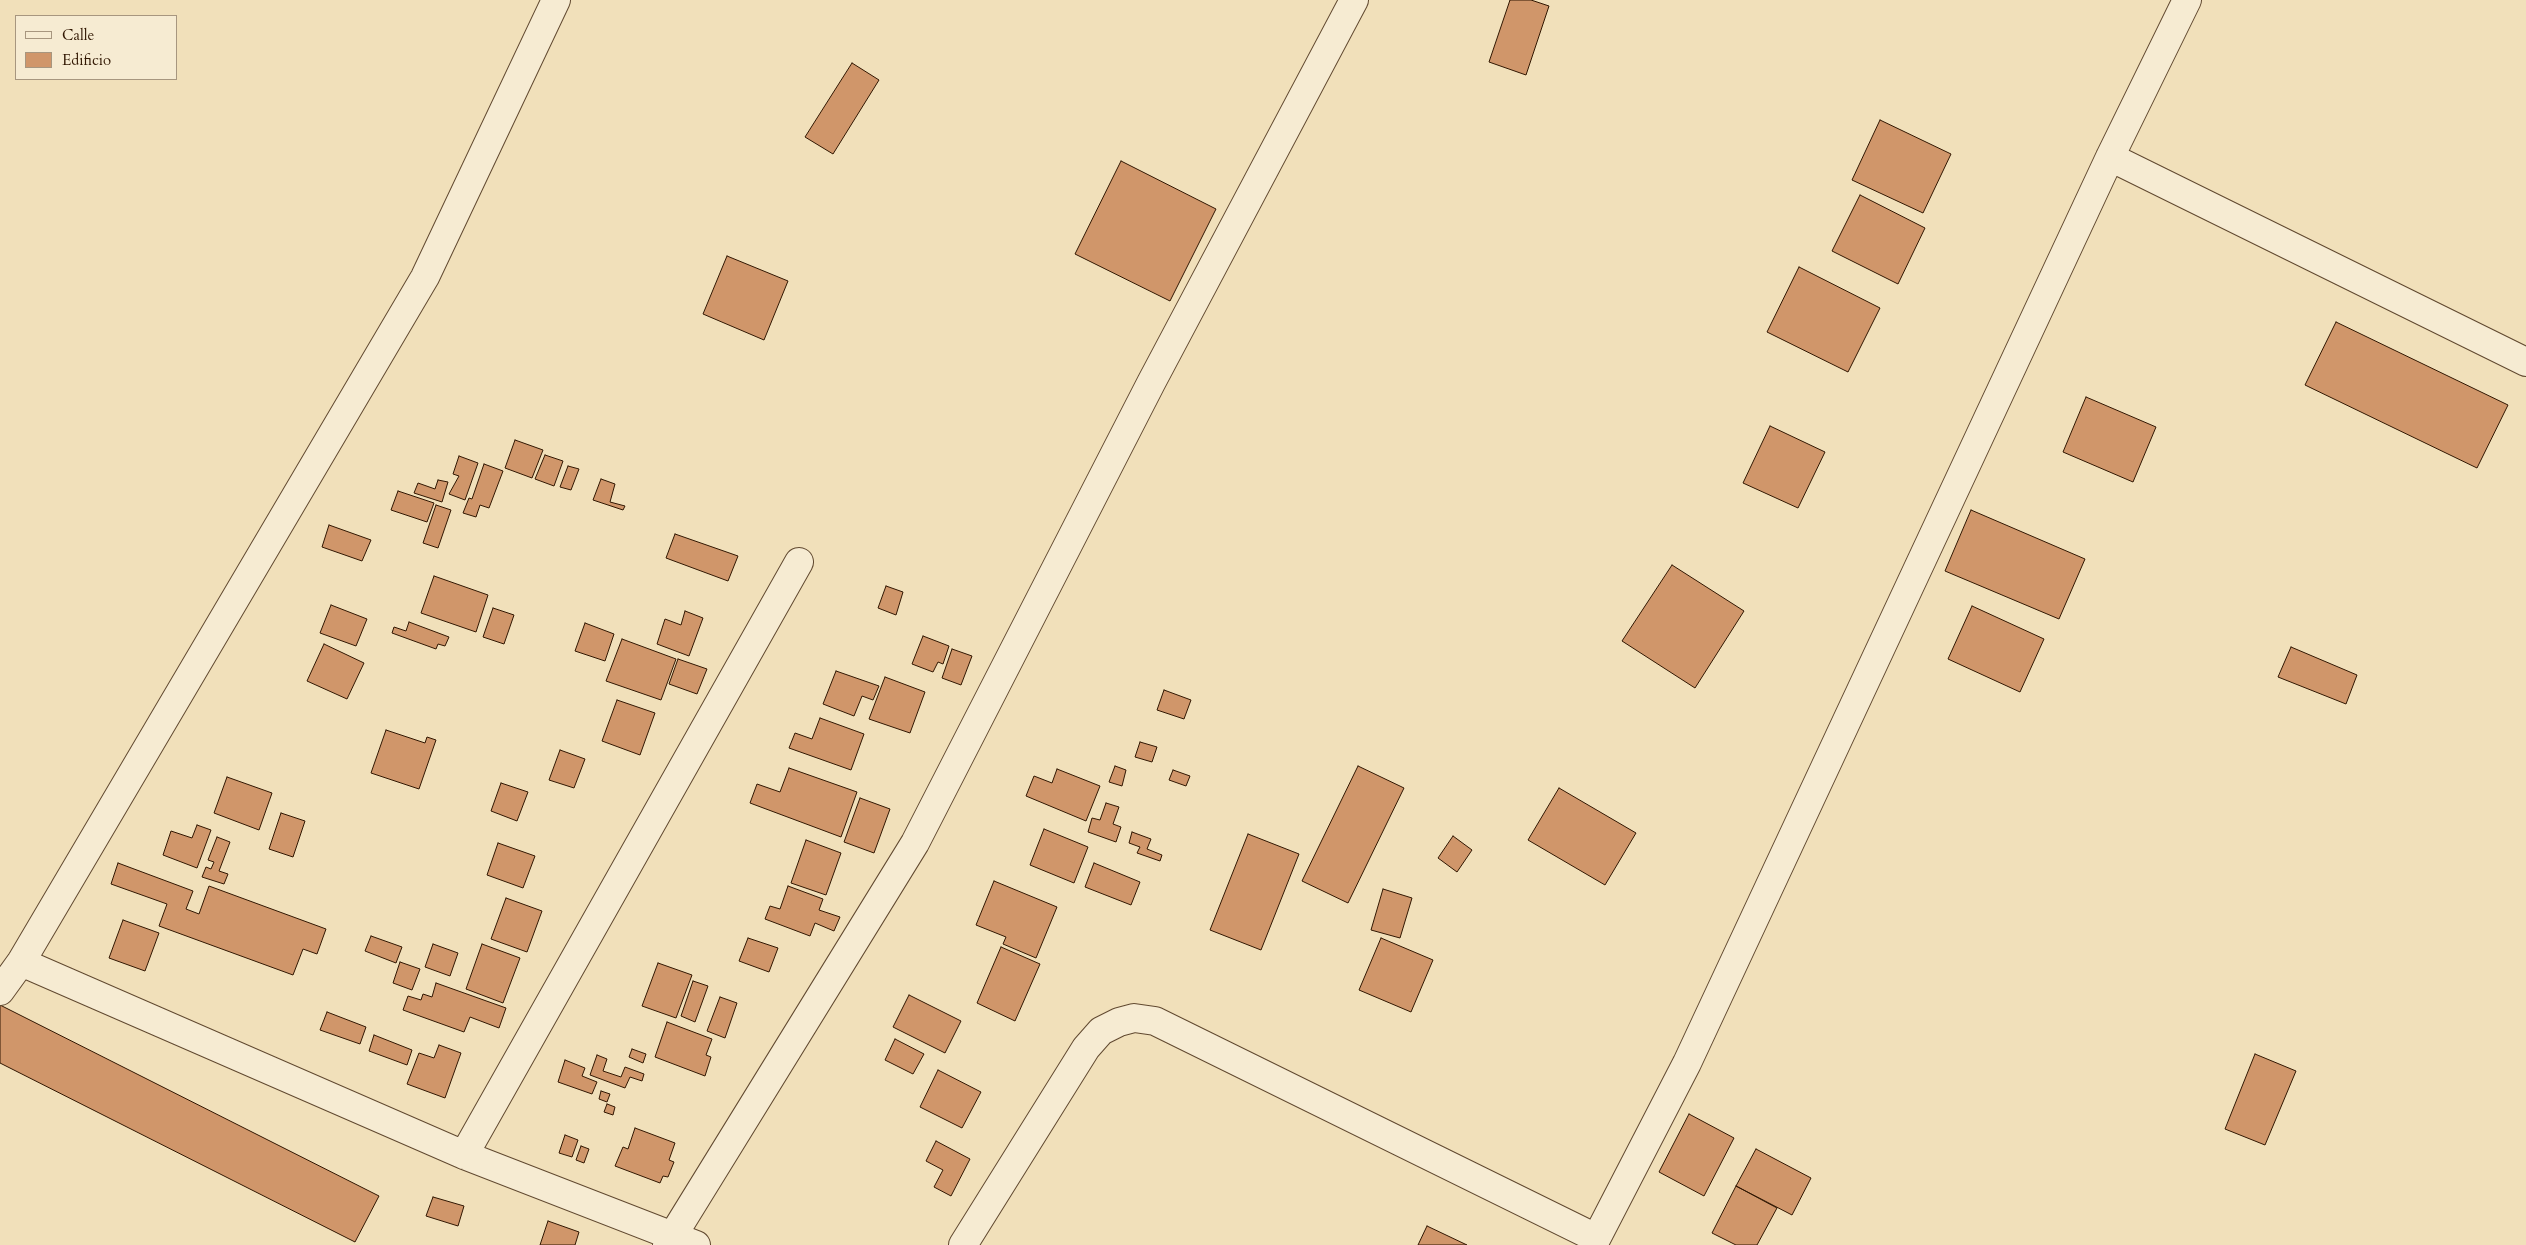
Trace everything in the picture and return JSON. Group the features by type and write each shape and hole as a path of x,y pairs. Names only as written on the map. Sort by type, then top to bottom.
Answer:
{"street":[{"path":"0,991 21,962 425,277 556,0"},
{"path":"21,962 464,1155 678,1242 915,843 1151,383 1354,0"},
{"path":"963,1245 1086,1048 1101,1031 1118,1022 1134,1018 1155,1021 1594,1241 1687,1063 2110,157 2187,0"},
{"path":"2110,157 2526,362"},
{"path":"464,1155 799,562"}],"building":[{"path":"1510,0 1531,0 1549,6 1526,75 1489,62"},
{"path":"852,63 879,80 833,154 805,137"},
{"path":"1880,120 1951,154 1923,213 1852,180"},
{"path":"1121,161 1216,209 1170,301 1075,254"},
{"path":"1860,195 1925,228 1898,284 1832,251"},
{"path":"727,256 788,281 764,340 703,314"},
{"path":"1799,267 1880,308 1848,372 1767,332"},
{"path":"2336,322 2508,405 2477,468 2305,385"},
{"path":"2086,397 2156,427 2133,482 2063,452"},
{"path":"1770,426 1825,452 1798,508 1743,483"},
{"path":"515,440 543,450 532,478 505,468"},
{"path":"545,455 563,461 554,486 535,479"},
{"path":"459,456 478,463 465,500 449,494 459,476 453,474"},
{"path":"484,464 503,471 489,508 480,505 476,517 463,513 469,498 472,499"},
{"path":"568,466 579,469 571,490 560,487"},
{"path":"601,479 615,484 610,502 625,506 623,510 593,500"},
{"path":"438,480 448,482 442,502 414,493 418,483 435,489"},
{"path":"398,491 434,503 427,522 391,510"},
{"path":"436,505 451,510 438,548 423,543"},
{"path":"1971,510 2085,559 2059,619 1945,571"},
{"path":"329,525 371,540 362,561 322,547"},
{"path":"675,534 738,556 728,581 666,558"},
{"path":"1672,565 1744,611 1695,688 1622,641"},
{"path":"434,576 488,595 476,632 421,613"},
{"path":"886,586 903,592 896,615 878,608"},
{"path":"331,605 367,619 356,646 320,633"},
{"path":"1972,606 2044,639 2020,692 1948,659"},
{"path":"493,608 514,615 504,644 483,637"},
{"path":"685,611 703,618 689,656 657,644 665,619 681,625"},
{"path":"409,622 449,637 445,646 438,644 436,649 392,633 394,627 406,631"},
{"path":"585,623 614,634 605,661 575,651"},
{"path":"923,636 949,646 943,664 938,662 933,672 912,664"},
{"path":"622,639 676,659 661,700 606,681"},
{"path":"324,644 364,663 347,699 307,681"},
{"path":"2291,647 2357,675 2346,704 2278,677"},
{"path":"952,649 972,656 961,685 942,678"},
{"path":"678,659 707,669 697,694 669,684"},
{"path":"836,671 879,686 873,700 862,696 854,716 823,704"},
{"path":"885,677 925,692 910,733 869,719"},
{"path":"1164,690 1191,700 1184,719 1157,710"},
{"path":"617,700 655,713 640,755 602,741"},
{"path":"820,718 864,734 851,770 789,748 795,733 812,739"},
{"path":"386,730 425,743 427,737 436,740 419,789 371,773"},
{"path":"1140,742 1157,747 1152,762 1135,757"},
{"path":"560,750 585,759 574,788 549,780"},
{"path":"1115,766 1126,770 1122,786 1109,782"},
{"path":"1358,766 1404,788 1348,903 1302,881"},
{"path":"789,768 857,792 841,837 750,803 757,784 780,792"},
{"path":"1057,769 1100,786 1086,821 1026,796 1034,776 1052,783"},
{"path":"1173,770 1190,776 1186,786 1169,780"},
{"path":"227,777 272,793 259,830 214,813"},
{"path":"501,783 528,792 517,821 491,811"},
{"path":"1559,788 1636,833 1605,885 1528,840"},
{"path":"860,798 890,809 874,853 844,842"},
{"path":"1106,803 1119,807 1113,824 1121,827 1116,842 1088,832 1092,818 1100,820"},
{"path":"281,813 305,821 293,857 269,849"},
{"path":"197,825 211,830 197,868 163,855 171,831 192,838"},
{"path":"1044,829 1088,847 1074,883 1030,865"},
{"path":"1132,832 1151,839 1147,849 1162,855 1160,861 1137,853 1140,847 1129,843"},
{"path":"1248,834 1299,854 1261,950 1210,930"},
{"path":"1453,836 1472,850 1457,872 1438,858"},
{"path":"217,837 230,842 219,871 228,874 224,884 202,877 206,867 211,869 214,862 208,860"},
{"path":"806,840 841,853 826,895 791,883"},
{"path":"498,843 535,856 523,888 487,875"},
{"path":"118,863 193,891 186,909 199,914 209,886 326,929 317,954 303,949 293,975 159,926 167,904 111,884"},
{"path":"1094,863 1140,882 1131,905 1085,887"},
{"path":"994,881 1057,907 1036,958 1003,944 1006,937 976,925"},
{"path":"788,886 823,899 819,910 840,917 834,931 815,923 810,936 765,919 770,906 780,909"},
{"path":"1383,889 1412,898 1400,938 1371,930"},
{"path":"506,898 542,911 527,952 491,939"},
{"path":"123,920 159,933 145,971 109,958"},
{"path":"371,936 402,947 396,963 365,951"},
{"path":"748,938 778,948 769,972 739,961"},
{"path":"1381,938 1433,960 1411,1012 1359,990"},
{"path":"433,944 458,953 450,976 425,967"},
{"path":"482,944 520,958 503,1003 466,989"},
{"path":"1001,947 1040,964 1015,1021 977,1003"},
{"path":"400,962 420,969 412,990 393,983"},
{"path":"658,963 692,975 676,1018 642,1006"},
{"path":"693,981 708,986 695,1022 681,1016"},
{"path":"436,983 506,1008 499,1028 470,1017 464,1032 403,1010 408,996 421,1000 423,994 432,997"},
{"path":"909,995 961,1021 945,1053 893,1027"},
{"path":"720,997 737,1003 725,1038 707,1031"},
{"path":"0,1005 379,1196 355,1242 0,1063"},
{"path":"327,1012 366,1027 360,1044 320,1030"},
{"path":"667,1022 712,1039 706,1055 711,1057 705,1076 655,1057"},
{"path":"374,1035 412,1050 407,1065 369,1051"},
{"path":"895,1039 924,1054 913,1074 885,1060"},
{"path":"439,1045 461,1053 445,1098 407,1084 419,1053 434,1058"},
{"path":"632,1049 646,1054 643,1063 629,1057"},
{"path":"2255,1054 2296,1071 2265,1145 2225,1129"},
{"path":"597,1055 607,1059 603,1071 621,1077 625,1067 644,1074 642,1081 630,1077 625,1088 590,1075"},
{"path":"565,1060 585,1068 582,1076 597,1082 592,1094 558,1082"},
{"path":"938,1070 981,1092 962,1128 920,1107"},
{"path":"601,1091 610,1094 607,1102 599,1099"},
{"path":"607,1104 615,1107 613,1115 604,1112"},
{"path":"1689,1114 1734,1138 1704,1196 1659,1172"},
{"path":"635,1128 675,1143 669,1160 674,1162 668,1177 663,1176 660,1183 615,1166 623,1147 628,1149"},
{"path":"565,1135 578,1140 572,1157 559,1153"},
{"path":"936,1141 970,1159 951,1196 934,1187 943,1170 926,1161"},
{"path":"581,1146 589,1149 584,1163 576,1160"},
{"path":"1756,1149 1811,1178 1792,1215 1736,1186"},
{"path":"1736,1186 1777,1208 1757,1245 1736,1245 1712,1233"},
{"path":"433,1197 464,1206 458,1226 426,1216"},
{"path":"548,1221 579,1232 575,1245 540,1245"},
{"path":"1427,1226 1467,1245 1418,1245"}]}
